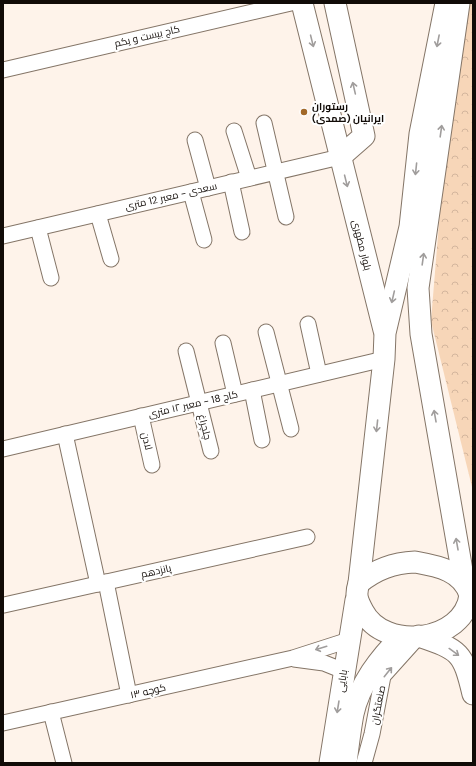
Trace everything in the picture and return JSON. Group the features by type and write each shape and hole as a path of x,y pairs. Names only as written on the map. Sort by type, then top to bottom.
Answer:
{"main road":[{"name":"بلوار مطهری","path":"302,3 385,333"},
{"path":"335,3 364,136 340,157"},
{"path":"385,333 410,228 420,134 446,3"},
{"path":"410,636 438,633 451,625 468,606 469,599 421,334 418,288 459,3"},
{"name":"بابایی","path":"330,763 358,591 384,359 385,333"},
{"path":"469,599 455,574 436,566 415,562 394,564 383,568 358,591 366,618 381,631 410,636 446,646 457,653 466,665 473,694"},
{"name":"بابایی","path":"346,763 353,713 367,680 388,650 410,636"}],"street":[{"name":"کاج بیست و یکم","path":"3,70 291,3"},
{"path":"264,123 286,217"},
{"path":"234,131 249,178"},
{"path":"195,140 208,188"},
{"name":"سعدی - معبر 12 متری","path":"3,236 340,157"},
{"path":"231,182 242,232"},
{"path":"191,192 204,240"},
{"path":"98,214 111,258"},
{"path":"38,228 51,278"},
{"path":"308,324 319,374"},
{"path":"266,332 291,429"},
{"path":"223,343 235,394"},
{"name":"چلچراغ","path":"186,351 211,451"},
{"name":"کاج 18 - معبر ۱۲ متری","path":"3,449 384,359"},
{"path":"252,390 262,440"},
{"name":"لادن","path":"141,416 152,465"},
{"path":"65,434 129,695"},
{"name":"پانزدهم","path":"4,606 307,537"},
{"name":"صنعتگران","path":"364,763 372,734 384,676 410,636"},
{"name":"کوچه ۱۳","path":"3,723 293,658 349,640"},
{"name":"کوچه ۱۳","path":"293,658 324,663 344,671"},
{"path":"51,712 64,763"}],"green space":[{"path":"469,3 473,3 473,491 431,321 446,138"}],"place":[{"name":"رستوران ایرانیان (صمدی)","path":"304,112"}]}
